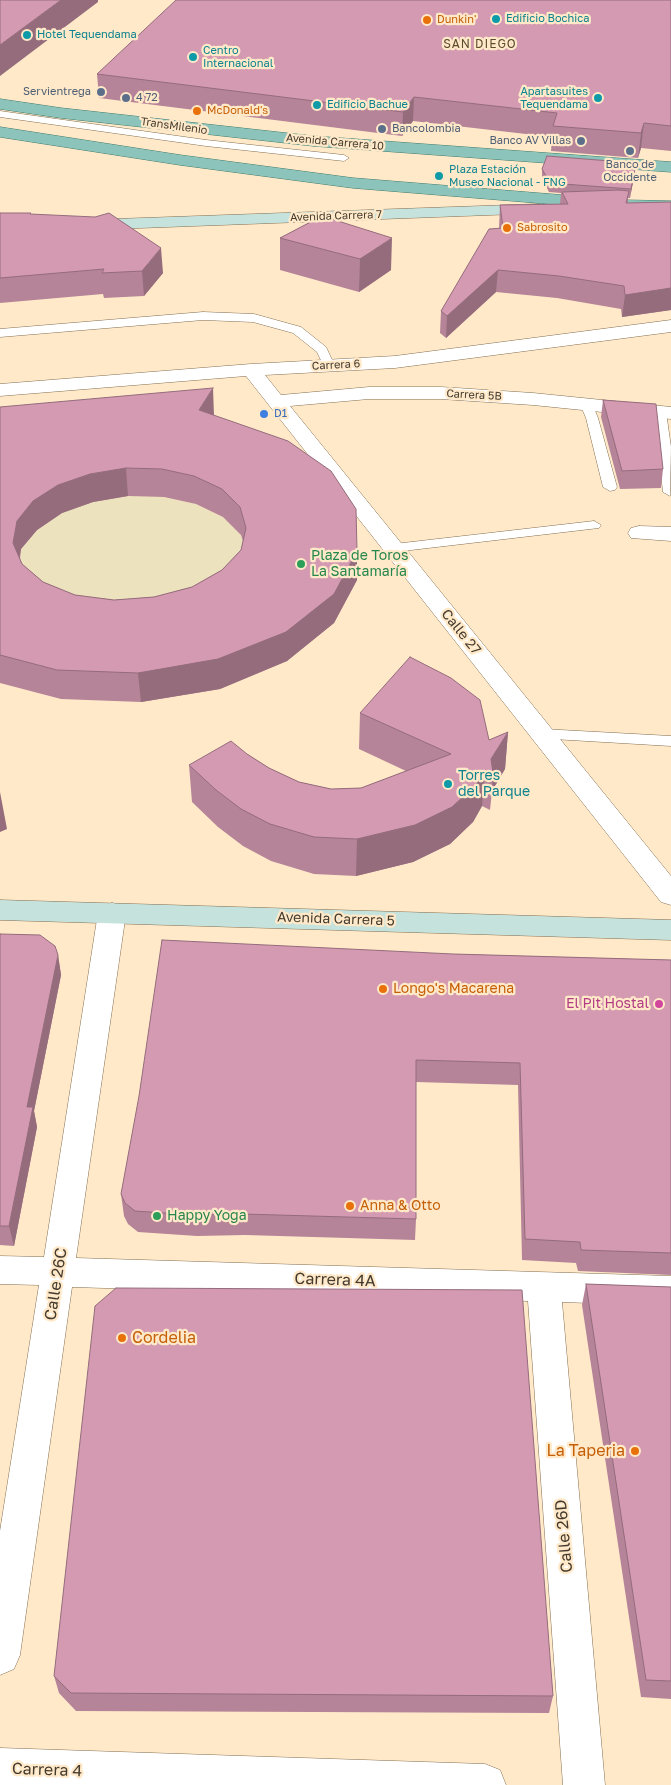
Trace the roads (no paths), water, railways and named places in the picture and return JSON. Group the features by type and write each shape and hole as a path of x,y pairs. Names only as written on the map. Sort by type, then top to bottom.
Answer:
{"main road":[{"name":"Avenida Carrera 10","path":"0,104 62,113 313,141 671,167"},
{"path":"0,132 180,160 353,183 624,205"},
{"name":"Avenida Carrera 7","path":"624,205 671,206"}],"street":[{"name":"Avenida Carrera 7","path":"70,225 624,205"},
{"name":"Carrera 6","path":"0,390 251,370 395,362 671,326"},
{"name":"Calle 27","path":"251,370 671,895"},
{"name":"Carrera 5B","path":"276,401 396,392 484,395 666,412"},
{"path":"638,533 671,534"},
{"name":"Avenida Carrera 5","path":"0,910 671,930"},
{"name":"Calle 26C","path":"0,1656 112,913"},
{"name":"Carrera 4A","path":"0,1270 671,1291"},
{"name":"Calle 26D","path":"544,1287 584,1785"},
{"name":"Carrera 4","path":"0,1768 485,1785"}],"lane":[{"name":"TransMilenio","path":"0,114 342,162 203,150 0,121"},
{"path":"0,333 203,316 254,318 297,330 322,350 329,366"},
{"path":"586,404 592,418 610,487"},
{"path":"666,412 670,492"},
{"path":"394,548 594,525"},
{"path":"542,734 671,741"}],"place":[{"name":"Edificio Bochica","path":"496,19"},
{"name":"Dunkin'","path":"427,20"},
{"name":"Hotel Tequendama","path":"27,35"},
{"name":"Centro Internacional","path":"193,57"},
{"name":"Servientrega","path":"101,92"},
{"name":"4 72","path":"126,98"},
{"name":"Apartasuites Tequendama","path":"598,98"},
{"name":"Edificio Bachue","path":"317,105"},
{"name":"McDonald's","path":"197,111"},
{"name":"Bancolombia","path":"382,129"},
{"name":"Banco AV Villas","path":"581,141"},
{"name":"Banco de Occidente","path":"630,151"},
{"name":"Plaza Estación Museo Nacional - FNG","path":"439,176"},
{"name":"Sabrosito","path":"507,228"},
{"name":"D1","path":"264,414"},
{"name":"Plaza de Toros La Santamaría","path":"301,564"},
{"name":"Torres del Parque","path":"448,784"},
{"name":"Longo's Macarena","path":"383,989"},
{"name":"El Pit Hostal","path":"659,1004"},
{"name":"Anna & Otto","path":"350,1206"},
{"name":"Happy Yoga","path":"157,1216"},
{"name":"Cordelia","path":"122,1338"},
{"name":"La Taperia","path":"635,1451"}],"district":[{"name":"SAN DIEGO","path":"480,44"}]}
